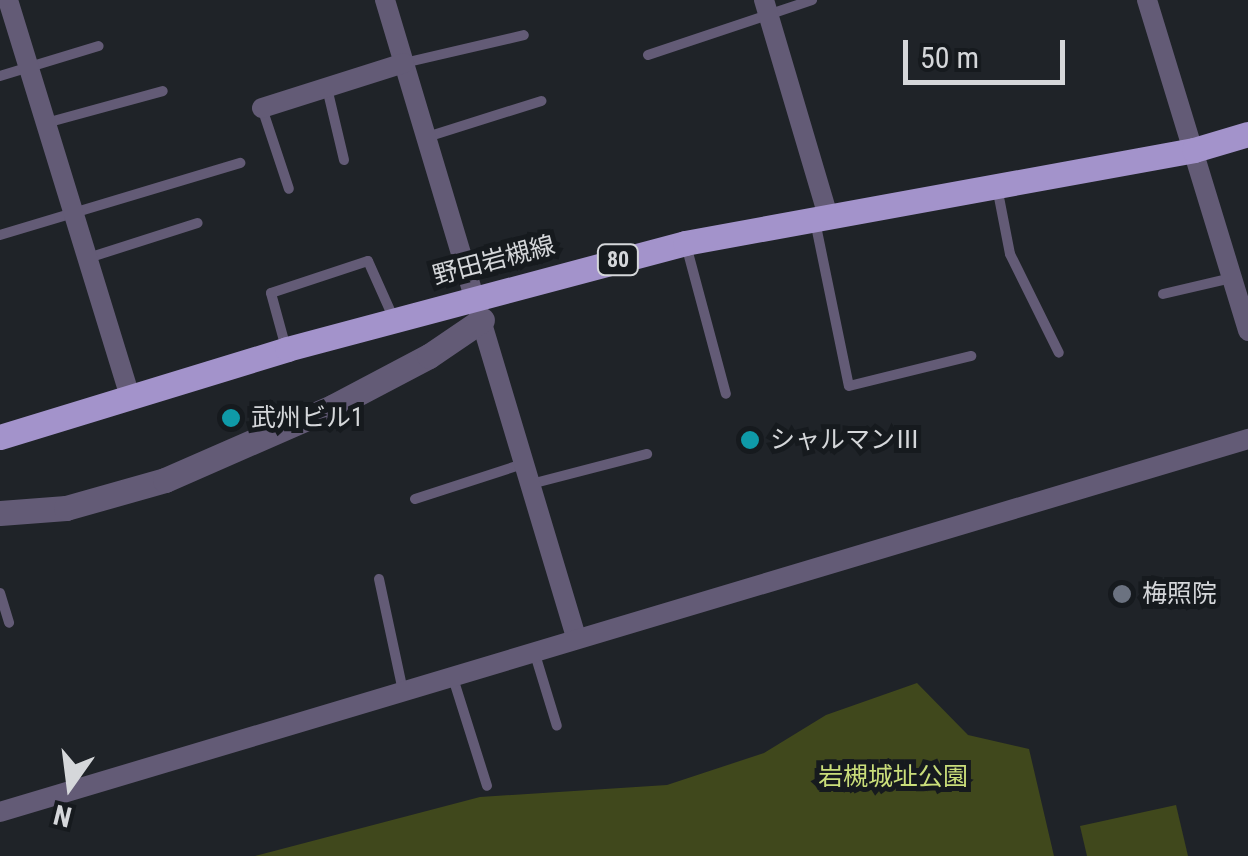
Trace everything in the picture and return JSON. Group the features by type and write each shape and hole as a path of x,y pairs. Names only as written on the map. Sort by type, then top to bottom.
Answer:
{"main road":[{"name":"野田岩槻線","path":"0,437 286,349 394,319 479,308 685,243 1194,150 1248,134"}],"street":[{"path":"8,0 8,28 28,66 130,396"},
{"path":"385,0 576,637"},
{"path":"1148,0 1248,331"},
{"path":"766,8 822,218"},
{"path":"262,108 404,63"},
{"path":"0,514 66,508 165,480 334,406 430,356 479,308"},
{"path":"0,812 1248,439"}],"lane":[{"path":"648,56 766,8 812,0"},
{"path":"404,63 524,34"},
{"path":"0,76 99,46"},
{"path":"326,88 344,160"},
{"path":"46,123 163,91"},
{"path":"427,138 541,100"},
{"path":"262,108 289,189"},
{"path":"0,235 240,162"},
{"path":"997,186 1010,254 1059,353"},
{"path":"822,218 849,386 971,356"},
{"path":"87,258 198,223"},
{"path":"685,243 726,394"},
{"path":"286,349 271,293 368,261 394,319"},
{"path":"1164,294 1232,278"},
{"path":"530,484 647,454"},
{"path":"415,500 524,463"},
{"path":"378,579 404,692"},
{"path":"0,593 9,623"},
{"path":"534,650 558,726"},
{"path":"453,677 487,786"}],"green space":[{"name":"岩槻城址公園","path":"917,683 968,735 1029,749 1054,856 255,856 480,797 667,785 764,753 826,715"},
{"path":"1176,805 1188,856 1087,856 1080,826"}],"place":[{"name":"武州ビル1","path":"231,418"},
{"name":"シャルマンⅢ","path":"750,440"},
{"name":"梅照院","path":"1122,594"}]}
